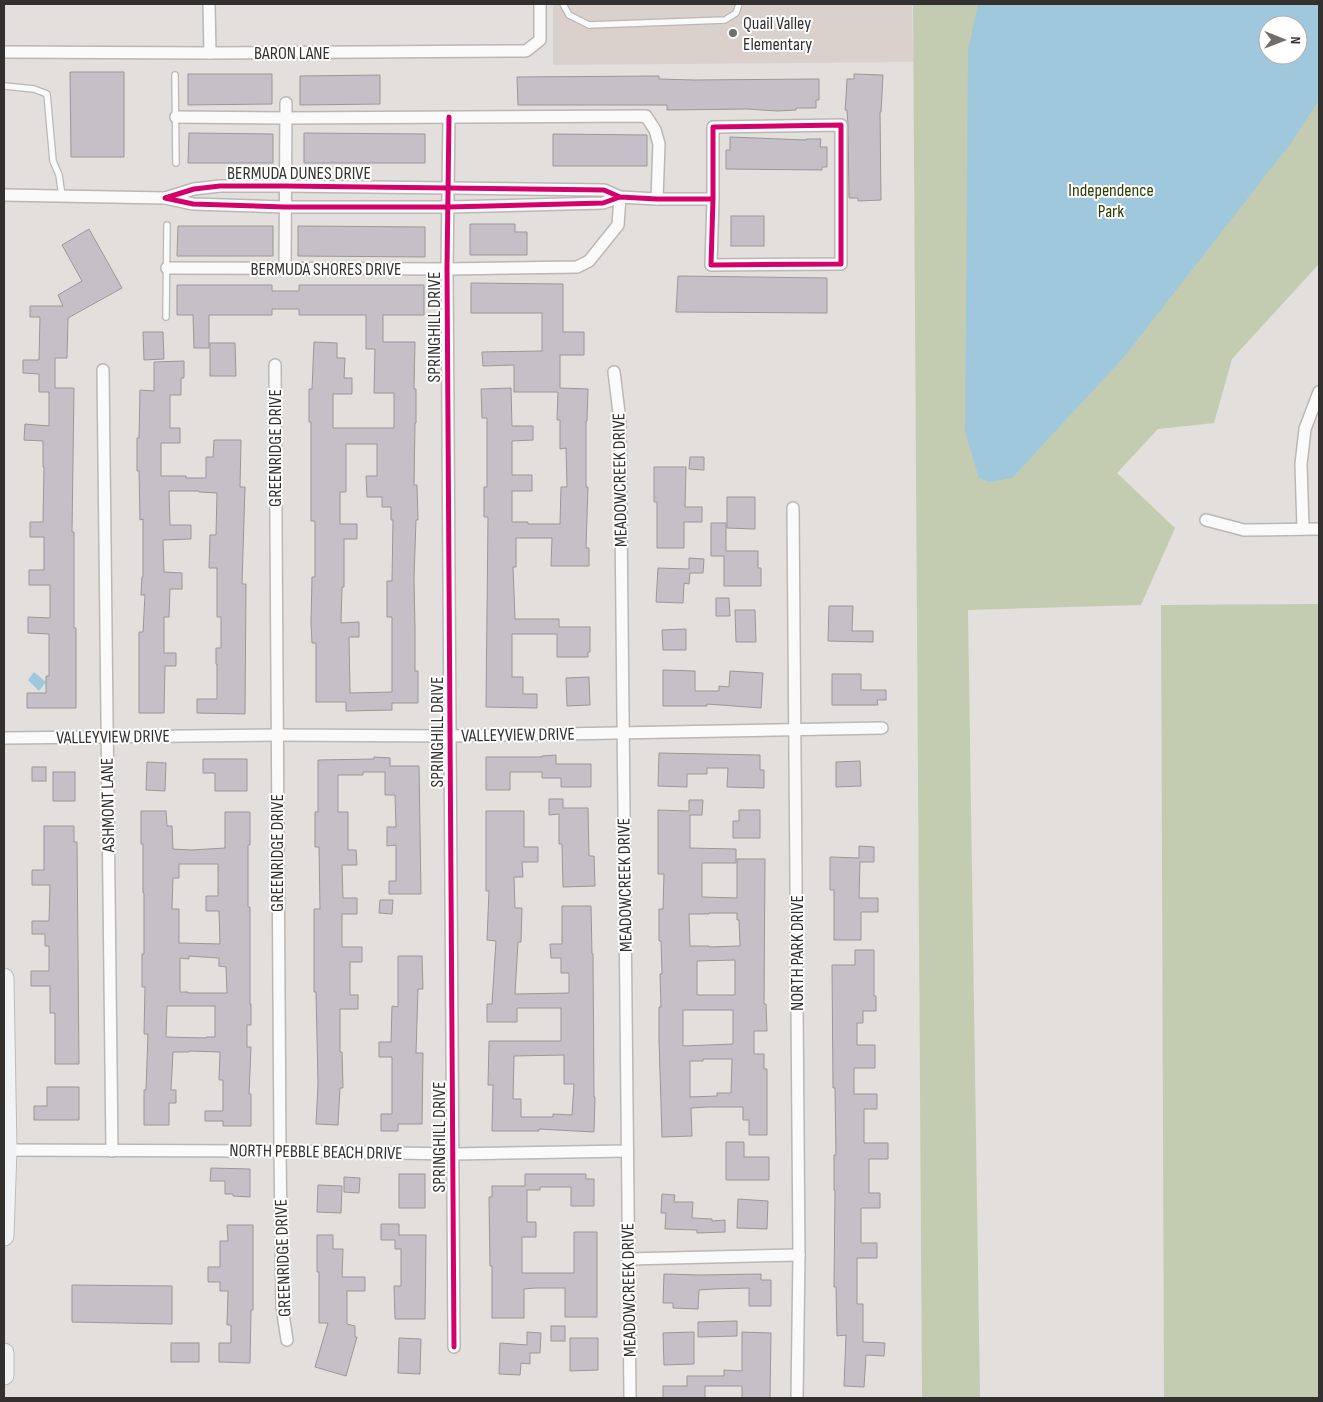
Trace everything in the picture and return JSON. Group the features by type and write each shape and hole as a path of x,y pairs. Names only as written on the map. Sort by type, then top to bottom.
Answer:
{"main road":[{"path":"4,978 4,1236"},
{"path":"4,1353 4,1375"}],"street":[{"path":"209,4 210,53"},
{"name":"BARON LANE","path":"4,52 526,52 540,40 540,4"},
{"path":"284,269 286,103"},
{"path":"176,117 449,118 646,116 655,130 659,144 657,199"},
{"name":"SPRINGHILL DRIVE","path":"449,118 447,269 454,1347"},
{"path":"840,126 841,264 712,265 713,199 713,128 840,126"},
{"name":"BERMUDA DUNES DRIVE","path":"165,198 194,189 220,186 285,186 604,190 620,197 713,199"},
{"name":"BERMUDA DUNES DRIVE","path":"4,194 165,198 193,204 285,207 448,207 603,203 620,197"},
{"name":"BERMUDA SHORES DRIVE","path":"167,268 447,269 577,267 589,260 618,225 620,197"},
{"name":"GREENRIDGE DRIVE","path":"274,365 282,1307 287,1340"},
{"name":"ASHMONT LANE","path":"103,370 112,1150"},
{"name":"MEADOWCREEK DRIVE","path":"614,372 620,421 630,1398"},
{"path":"1303,528 1301,464 1305,429 1319,392"},
{"name":"NORTH PARK DRIVE","path":"794,508 799,1255 797,1398"},
{"path":"1206,520 1244,530 1319,529"},
{"name":"VALLEYVIEW DRIVE","path":"4,738 276,735 450,736 882,728"},
{"name":"NORTH PEBBLE BEACH DRIVE","path":"5,1150 453,1154 627,1151"},
{"path":"628,1259 799,1255"}],"lane":[{"path":"563,4 568,15 589,24 724,20 736,12 739,4"},
{"path":"175,75 176,163"},
{"path":"4,86 34,88 47,94 53,161 59,175 62,196"},
{"path":"166,317 167,225"}],"shaded area":[{"name":"Quail Valley Elementary","path":"553,4 912,4 913,62 553,65"}],"green space":[{"name":"Independence Park","path":"913,4 1319,4 1319,264 1232,359 1214,423 1158,429 1117,473 1175,528 1141,605 968,610 980,1398 922,1398"},
{"path":"1319,604 1319,1398 1164,1398 1161,605"}],"water":[{"path":"978,4 1319,4 1319,102 1291,143 1124,357 1012,478 989,482 979,478 965,432 968,50"},
{"path":"34,672 46,682 39,691 28,680"}],"building":[{"path":"70,72 124,72 124,157 71,157"},
{"path":"188,74 272,74 272,104 188,105"},
{"path":"854,74 883,75 880,112 881,200 858,201 858,198 849,198 848,125 847,110 845,110 847,79 854,79"},
{"path":"380,75 380,104 300,105 300,76"},
{"path":"659,76 659,79 694,80 819,79 819,100 816,100 816,108 796,108 796,110 777,111 747,109 667,110 667,105 518,105 517,77"},
{"path":"189,133 273,134 273,163 188,163"},
{"path":"304,133 425,134 425,163 304,163"},
{"path":"553,134 647,135 647,166 553,166"},
{"path":"730,137 821,139 820,147 827,147 827,167 822,167 822,170 726,169 726,150 730,150"},
{"path":"731,216 764,216 764,246 731,246"},
{"path":"470,224 515,224 515,232 527,232 527,255 470,255"},
{"path":"178,226 273,226 273,256 177,256"},
{"path":"298,226 425,227 425,257 298,256"},
{"path":"89,229 122,288 68,318 67,358 55,358 55,388 74,388 72,532 74,532 76,708 27,708 27,693 46,693 46,676 49,676 49,634 28,633 28,617 50,618 50,585 29,585 29,570 44,570 44,537 30,537 30,522 43,522 44,467 43,441 24,440 25,424 49,426 49,392 39,392 39,374 23,373 23,360 39,360 40,317 30,317 30,306 63,306 58,295 82,281 62,245"},
{"path":"678,276 827,278 827,313 676,312"},
{"path":"471,283 563,284 563,332 584,332 584,355 560,355 560,388 588,389 586,421 586,487 588,487 586,548 589,548 589,566 551,566 552,538 516,538 516,567 513,567 515,619 559,619 559,627 590,627 590,652 588,652 588,657 557,657 557,634 512,634 512,677 523,677 523,694 537,694 537,708 486,707 488,517 484,517 484,487 487,487 487,418 482,418 481,389 511,388 512,426 533,426 533,440 512,441 512,475 532,475 532,491 512,491 512,522 528,522 528,524 560,524 561,487 567,487 566,448 560,449 560,420 557,420 558,392 514,392 514,365 483,366 482,352 542,351 542,313 471,313"},
{"path":"177,285 272,285 272,291 299,291 299,285 424,285 424,315 383,315 383,342 415,342 414,389 416,389 416,423 414,485 417,485 418,520 416,520 414,578 415,671 418,671 418,703 392,703 392,710 346,711 346,702 316,702 316,643 312,643 311,623 312,577 315,577 315,521 311,521 311,422 309,422 309,389 312,389 314,342 337,343 337,358 345,358 344,378 352,378 352,394 333,394 333,428 394,428 394,393 374,393 375,349 366,349 366,315 299,315 299,309 272,309 272,315 209,315 209,348 194,348 193,315 177,315","holes":["346,444 377,444 377,476 366,476 367,497 382,497 382,507 391,507 391,520 393,520 392,581 387,581 387,617 392,617 392,692 350,693 349,637 359,637 359,622 341,623 342,587 344,587 344,539 357,539 357,524 340,524 340,492 346,492"]},
{"path":"143,332 163,332 164,359 144,360"},
{"path":"210,343 235,343 236,376 210,376"},
{"path":"184,361 181,395 170,395 170,428 180,428 180,443 161,443 161,476 206,478 206,457 213,457 214,440 241,440 240,487 245,487 242,584 246,584 245,714 197,713 197,699 217,699 216,648 221,648 221,617 217,617 217,568 209,568 210,535 216,535 217,493 199,491 169,491 170,525 191,525 191,539 163,540 164,572 182,573 182,589 170,589 169,617 164,617 164,653 176,653 176,666 165,666 164,713 139,713 139,632 143,632 145,595 141,595 143,577 143,519 140,520 139,471 137,471 140,390 154,391 154,362"},
{"path":"690,457 704,457 704,470 689,469"},
{"path":"654,467 686,467 685,507 702,507 702,522 684,522 684,548 657,548 657,502 654,502"},
{"path":"727,497 755,497 755,529 727,528"},
{"path":"711,523 726,523 726,551 758,551 758,568 761,568 761,586 724,586 724,556 711,556"},
{"path":"689,558 704,559 703,573 690,573 689,584 684,583 683,603 656,602 658,568 689,569"},
{"path":"716,598 729,598 730,616 716,616"},
{"path":"829,606 853,606 852,631 873,631 873,642 828,641"},
{"path":"735,610 755,610 756,642 736,642"},
{"path":"686,629 686,650 663,650 662,630"},
{"path":"663,670 695,671 695,691 719,691 719,686 729,687 730,671 763,673 761,708 707,704 707,706 663,706"},
{"path":"832,674 861,674 861,690 886,690 886,700 877,700 878,705 832,705"},
{"path":"589,677 590,705 567,706 566,678"},
{"path":"659,753 760,755 760,770 764,770 764,788 727,787 728,768 707,768 707,774 687,774 687,787 658,786"},
{"path":"556,755 556,764 591,764 591,787 561,787 561,778 542,778 542,772 510,772 510,790 486,790 486,757 542,757"},
{"path":"374,757 390,758 390,766 419,766 421,894 389,894 389,881 396,881 396,845 387,846 387,827 396,827 395,795 385,795 385,772 363,772 363,775 338,775 338,812 348,812 348,850 356,850 357,865 342,865 343,898 357,898 357,914 342,914 342,947 362,947 362,962 350,962 350,995 358,995 358,1009 340,1009 340,1052 342,1052 343,1088 340,1088 338,1125 316,1124 318,1084 316,992 314,992 314,909 320,909 319,847 315,847 315,812 318,812 318,760 374,759"},
{"path":"203,759 247,759 247,791 215,791 215,773 203,773"},
{"path":"860,761 861,786 836,787 836,762"},
{"path":"147,762 166,763 165,791 146,790"},
{"path":"32,767 46,767 46,781 32,781"},
{"path":"53,772 75,772 75,801 53,801"},
{"path":"549,799 563,799 563,808 588,808 589,856 594,856 595,886 563,887 562,844 559,844 559,814 549,815"},
{"path":"689,800 703,800 702,815 690,815 690,848 736,849 736,863 702,863 702,897 737,898 737,859 765,859 764,1004 766,1004 767,1031 754,1031 754,1054 764,1054 764,1069 767,1069 767,1135 749,1135 749,1120 743,1120 743,1107 707,1107 691,1108 692,1136 662,1137 659,1007 661,1007 660,974 662,974 659,909 663,909 664,874 658,874 658,810 689,811","holes":["737,913 740,946 690,946 689,914","735,960 735,995 697,995 697,961","683,1010 733,1010 733,1044 683,1046","703,1059 732,1059 731,1093 717,1093 717,1096 690,1097 690,1061 703,1061"]},
{"path":"739,810 760,810 760,838 733,838 733,821 739,821"},
{"path":"141,811 166,811 167,826 172,826 173,849 191,850 225,848 225,812 250,812 248,907 250,907 251,1025 247,1025 247,1047 251,1047 249,1094 251,1094 251,1126 223,1126 223,1121 205,1121 205,1111 223,1111 223,1080 219,1080 220,1052 189,1051 173,1052 171,1090 176,1090 176,1103 169,1103 169,1125 144,1125 144,1090 146,1090 148,1034 144,1034 145,987 142,987 144,893 143,844 141,844","holes":["179,864 218,864 218,896 206,896 206,911 219,911 220,944 179,943 179,909 172,909 173,878 179,878","189,956 219,958 219,966 226,967 227,993 180,992 180,958 189,959","167,1006 215,1006 215,1037 166,1037"]},
{"path":"486,811 524,811 524,847 538,847 538,862 522,862 523,877 514,877 515,908 522,908 521,942 518,942 515,994 569,993 569,973 561,973 561,958 551,958 550,944 562,944 562,906 591,906 594,1132 539,1129 539,1131 492,1131 493,1085 488,1085 489,1041 561,1041 561,1008 517,1008 517,1022 487,1022 487,1004 492,1004 496,941 487,940 489,891 486,891","holes":["564,1055 564,1084 574,1084 572,1115 553,1114 553,1117 521,1117 521,1099 513,1099 514,1056"]},
{"path":"44,826 74,826 74,842 77,842 79,1064 55,1064 55,1013 50,1013 50,986 31,986 31,971 49,971 49,946 45,946 45,934 32,934 32,921 49,921 50,885 32,885 32,870 44,870"},
{"path":"859,846 874,847 874,862 860,862 859,898 878,898 878,912 861,912 861,940 834,940 834,890 830,890 830,857 859,858"},
{"path":"380,900 393,900 392,914 379,913"},
{"path":"855,950 874,950 874,996 876,996 876,1011 863,1011 863,1023 857,1023 857,1045 875,1045 875,1068 854,1068 854,1094 877,1094 877,1109 864,1109 864,1143 888,1143 888,1159 869,1159 869,1193 880,1193 880,1208 861,1208 861,1243 877,1243 877,1258 857,1258 857,1304 863,1304 863,1342 885,1343 884,1356 866,1355 864,1387 844,1386 846,1335 837,1336 836,1287 834,1287 834,1155 836,1155 835,1088 833,1088 832,965 855,965"},
{"path":"398,956 422,956 423,989 418,989 416,1053 423,1053 422,1124 398,1124 398,1131 381,1131 381,1114 392,1114 392,1057 379,1057 379,1042 391,1042 392,1006 398,1007"},
{"path":"47,1087 79,1087 79,1120 34,1120 34,1106 47,1106"},
{"path":"726,1142 744,1142 744,1157 769,1157 769,1180 726,1180"},
{"path":"211,1168 250,1169 250,1197 225,1194 225,1181 210,1181"},
{"path":"399,1174 425,1174 425,1208 399,1208"},
{"path":"525,1174 586,1174 586,1179 594,1179 594,1206 571,1206 571,1187 540,1187 540,1190 527,1190 527,1222 536,1222 536,1237 522,1237 522,1273 574,1273 574,1232 597,1232 597,1317 565,1317 565,1288 535,1288 524,1289 524,1318 492,1318 489,1197 492,1197 492,1186 525,1186"},
{"path":"344,1177 360,1178 359,1193 344,1192"},
{"path":"318,1185 342,1186 341,1213 317,1212"},
{"path":"662,1194 675,1195 674,1202 693,1202 692,1218 712,1219 712,1221 725,1220 725,1232 697,1233 697,1230 665,1229 666,1213 661,1213"},
{"path":"738,1199 768,1201 767,1229 737,1228"},
{"path":"381,1224 399,1224 399,1235 426,1235 425,1319 395,1319 394,1286 401,1286 401,1249 395,1249 395,1240 381,1240"},
{"path":"227,1225 253,1225 253,1310 251,1310 250,1363 219,1362 219,1343 231,1343 231,1325 227,1325 228,1291 220,1291 220,1282 208,1282 208,1267 220,1267 220,1241 228,1241"},
{"path":"317,1235 333,1235 333,1249 343,1249 342,1277 365,1277 365,1291 347,1291 347,1324 355,1326 355,1337 357,1337 346,1376 315,1367 328,1323 319,1323"},
{"path":"664,1274 761,1274 761,1280 771,1280 771,1306 749,1306 749,1288 699,1290 698,1309 673,1308 673,1303 663,1303"},
{"path":"72,1285 172,1286 172,1324 72,1322"},
{"path":"737,1321 737,1336 698,1337 698,1322"},
{"path":"551,1326 565,1326 565,1341 551,1341"},
{"path":"527,1332 541,1333 540,1353 530,1353 530,1364 521,1363 520,1375 499,1374 500,1343 527,1345"},
{"path":"694,1332 694,1364 664,1365 663,1333"},
{"path":"742,1332 771,1333 770,1398 742,1398 742,1386 705,1386 705,1398 663,1398 663,1386 687,1386 687,1376 724,1376 724,1370 742,1371"},
{"path":"399,1338 421,1339 420,1374 398,1373"},
{"path":"570,1338 598,1338 598,1370 570,1371"},
{"path":"171,1343 199,1343 199,1362 171,1362"}],"cycle path":[{"path":"449,117 447,269 454,1347"},
{"path":"620,197 603,203 448,207 285,207 193,204 165,198 194,189 220,186 285,186 604,190 620,197 713,199 711,265 841,264 841,125 713,127 713,199"}],"place":[{"name":"Quail Valley Elementary","path":"733,33"}]}
